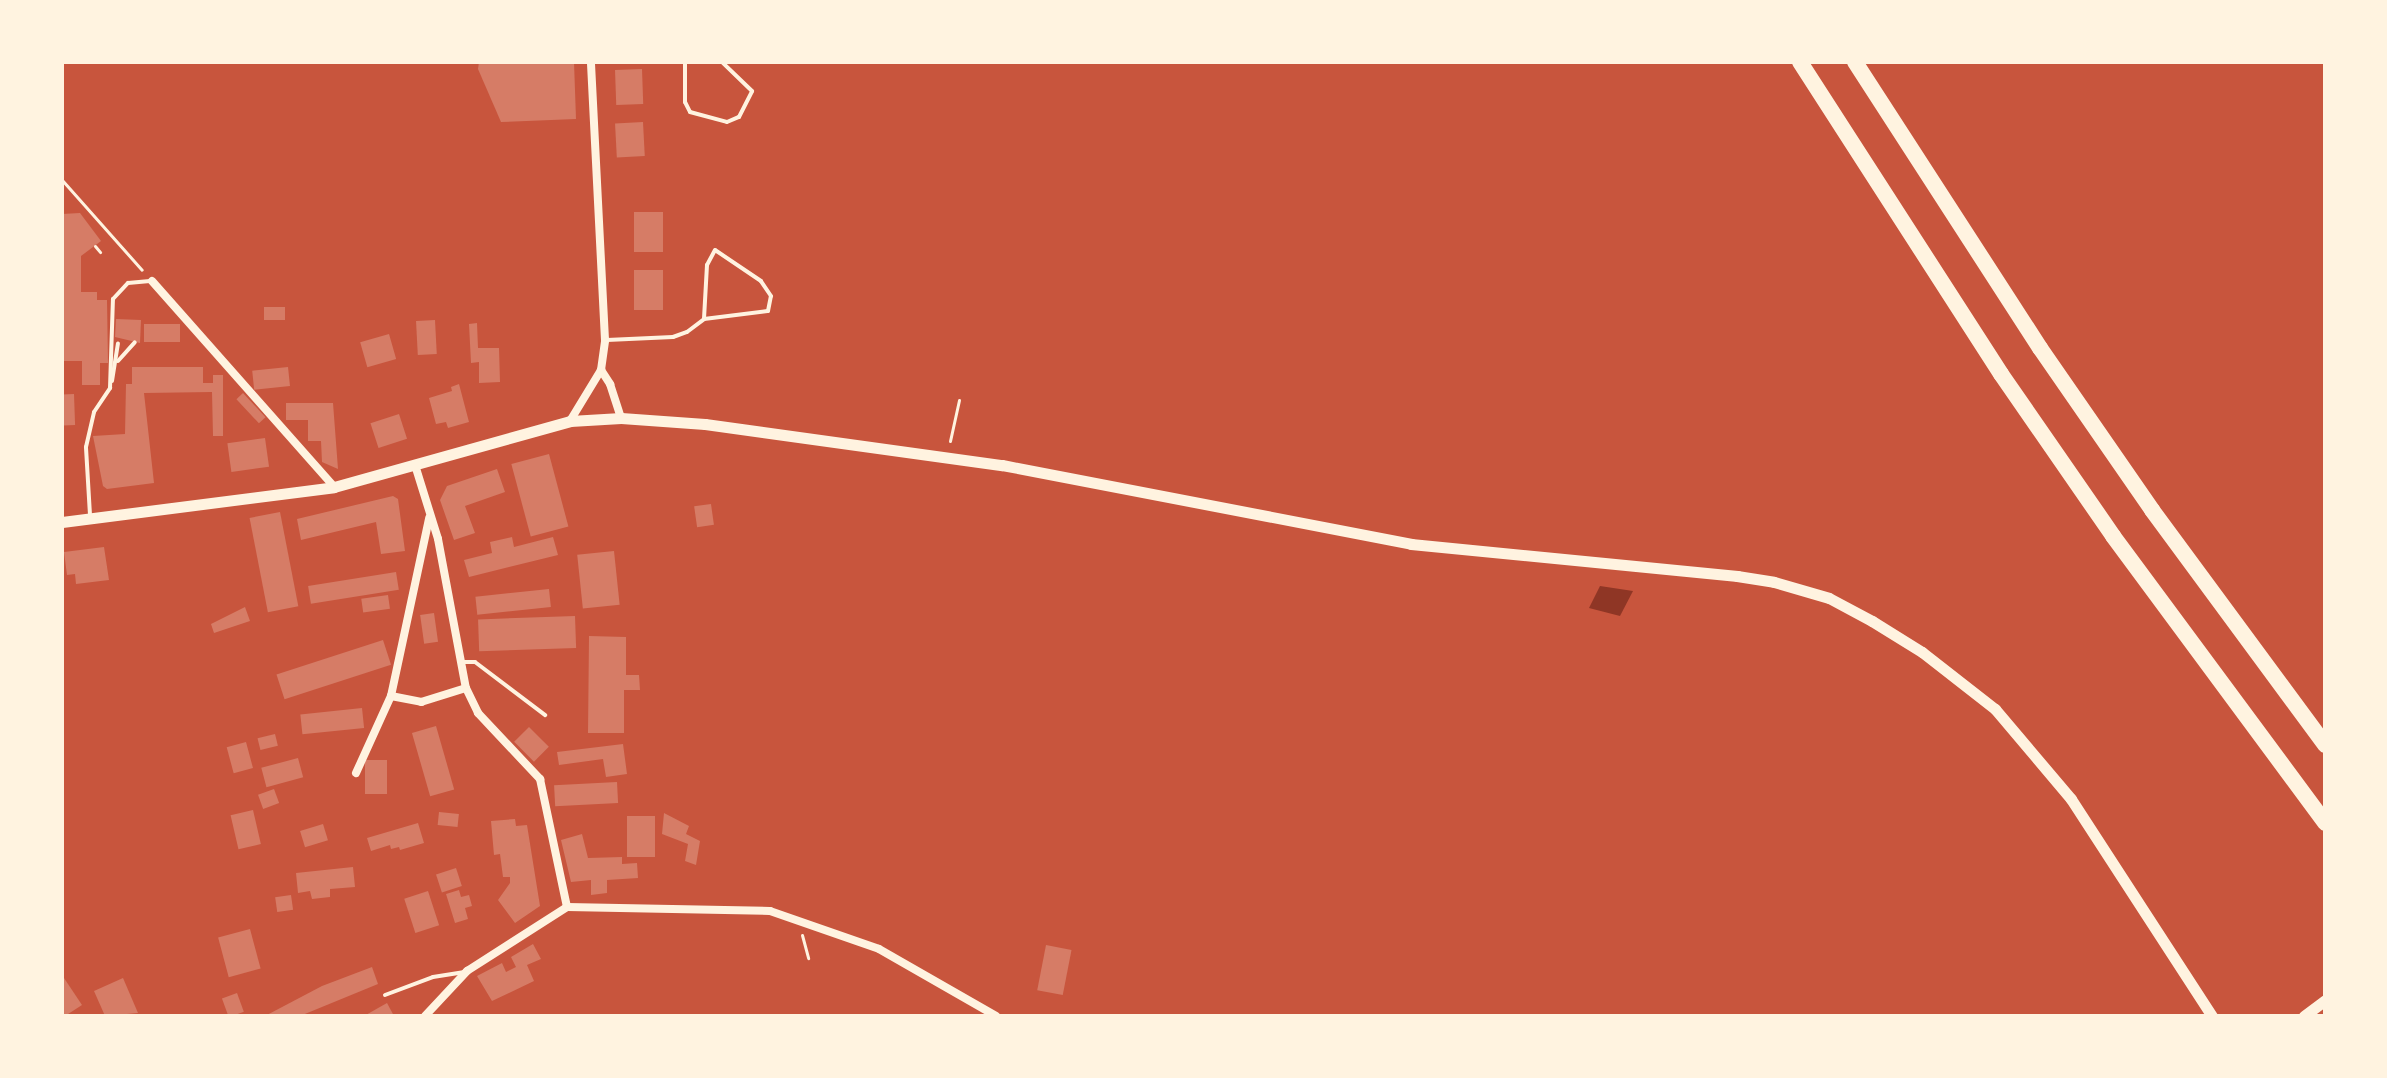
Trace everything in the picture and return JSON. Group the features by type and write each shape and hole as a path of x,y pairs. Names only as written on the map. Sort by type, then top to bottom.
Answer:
{"highway":[{"path":"1800,62 2009,386 2113,536 2325,823"},
{"path":"1855,62 2040,348 2152,510 2325,745"}],"street":[{"path":"570,421 601,370 605,340 591,62"},
{"path":"152,281 334,487"},
{"path":"601,370 610,384 621,418"},
{"path":"62,522 334,487 570,421 621,418 705,424 946,457 1194,500 1411,544 1774,582 1829,598 1872,621 1922,652 1995,709 2071,799 2212,1016"},
{"path":"415,465 438,539 466,688 478,713 540,779 567,907"},
{"path":"356,773 391,696 429,517"},
{"path":"391,696 421,702 466,688"},
{"path":"425,1016 467,971 567,907 770,911 879,949 996,1016"},
{"path":"2304,1016 2325,1000"}],"lane":[{"path":"685,62 685,102 690,112 727,122 739,117 752,91 722,62"},
{"path":"605,340 673,337 687,332 704,319 768,311 771,296 761,281 715,250 707,265 704,319"},
{"path":"110,388 113,299 128,283 152,281"},
{"path":"117,363 135,342"},
{"path":"91,518 86,447 94,412 110,388 117,363 118,343"},
{"path":"462,662 475,662 545,715"},
{"path":"385,995 433,977 467,971"}],"path":[{"path":"62,180 152,281"},
{"path":"95,246 100,252"},
{"path":"946,457 959,400"},
{"path":"801,940 808,958"}],"shaded area":[{"path":"1600,586 1633,591 1620,616 1589,608"}],"building":[{"path":"479,62 574,62 576,119 501,122 478,69"},
{"path":"642,69 643,104 616,105 615,70"},
{"path":"643,122 645,156 617,157 615,123"},
{"path":"634,212 663,212 663,252 634,252"},
{"path":"80,213 101,241 81,256 81,292 97,292 97,300 107,300 108,363 100,363 100,385 82,385 82,361 62,361 62,214"},
{"path":"634,270 663,270 663,310 634,310"},
{"path":"264,307 285,307 285,320 264,320"},
{"path":"116,319 141,320 140,343 115,337"},
{"path":"435,320 437,354 418,355 416,321"},
{"path":"477,323 478,348 499,348 500,382 479,383 479,362 471,363 469,324"},
{"path":"144,324 180,324 180,342 144,342"},
{"path":"389,334 396,359 367,367 360,342"},
{"path":"132,367 203,367 203,383 213,383 213,375 223,375 223,436 213,436 212,392 144,393 154,483 107,489 103,486 93,436 125,434 126,384 132,384"},
{"path":"288,367 290,386 254,390 252,371"},
{"path":"459,384 469,422 448,428 446,422 436,424 429,398 452,391 451,387"},
{"path":"243,393 266,417 259,423 236,399"},
{"path":"62,394 74,394 75,425 63,425"},
{"path":"286,403 333,403 338,469 322,462 321,441 308,441 308,420 286,420"},
{"path":"399,414 407,439 379,448 370,423"},
{"path":"265,438 269,467 231,472 227,443"},
{"path":"549,454 568,526 531,537 511,464"},
{"path":"497,469 505,492 465,506 475,533 454,540 440,500 447,486"},
{"path":"393,496 398,499 405,551 381,554 376,522 301,540 297,519"},
{"path":"711,504 714,525 697,527 694,506"},
{"path":"280,512 298,606 268,612 250,518"},
{"path":"512,537 514,547 553,537 558,555 469,577 464,560 492,553 490,542"},
{"path":"104,547 109,580 76,584 75,574 67,575 64,552"},
{"path":"614,551 620,605 583,609 577,555"},
{"path":"396,572 399,590 311,604 308,586"},
{"path":"549,589 551,607 477,615 475,597"},
{"path":"388,595 390,609 363,613 361,599"},
{"path":"245,607 250,621 214,633 211,624"},
{"path":"434,613 438,642 424,644 420,615"},
{"path":"575,616 576,648 479,651 478,619"},
{"path":"589,636 626,637 626,675 639,675 640,690 624,690 624,733 588,733"},
{"path":"383,640 391,665 285,699 276,675"},
{"path":"362,708 364,728 302,734 300,714"},
{"path":"436,726 454,789 430,796 412,733"},
{"path":"529,727 549,747 534,762 514,742"},
{"path":"275,734 278,746 260,750 258,738"},
{"path":"246,742 253,768 234,773 227,747"},
{"path":"623,744 627,774 606,777 603,759 559,765 557,752"},
{"path":"298,758 303,777 266,787 261,768"},
{"path":"365,760 387,760 387,794 365,794"},
{"path":"617,782 618,803 555,806 554,785"},
{"path":"274,789 279,803 263,809 258,795"},
{"path":"253,810 261,844 238,849 231,815"},
{"path":"439,812 459,814 458,827 438,825"},
{"path":"664,813 689,826 686,834 700,841 696,865 685,861 688,844 662,834"},
{"path":"627,816 655,816 655,857 627,857"},
{"path":"515,819 516,826 527,825 540,906 515,923 498,900 510,883 510,877 503,877 500,854 494,855 491,821"},
{"path":"418,823 424,843 400,850 399,847 391,849 390,845 371,851 367,838"},
{"path":"323,824 328,840 305,847 300,831"},
{"path":"582,834 588,858 622,857 622,864 637,863 638,878 607,880 607,893 591,895 591,880 571,882 561,840"},
{"path":"353,867 355,887 330,889 330,897 312,899 310,891 298,893 296,873"},
{"path":"456,868 462,886 442,893 436,874"},
{"path":"459,890 461,897 469,895 472,906 465,908 468,919 455,923 446,894"},
{"path":"428,891 439,925 415,933 404,899"},
{"path":"291,895 293,910 277,912 275,897"},
{"path":"250,929 261,969 229,977 218,938"},
{"path":"533,944 541,959 527,965 534,981 492,1001 477,976 502,963 506,972 516,967 511,957"},
{"path":"1046,945 1072,950 1063,995 1037,990"},
{"path":"372,967 378,984 300,1016 265,1016 322,986"},
{"path":"62,975 82,1005 65,1016 62,1016"},
{"path":"123,978 138,1013 105,1016 94,991"},
{"path":"237,993 244,1012 228,1016 222,998"},
{"path":"387,1003 394,1016 364,1016"}]}
